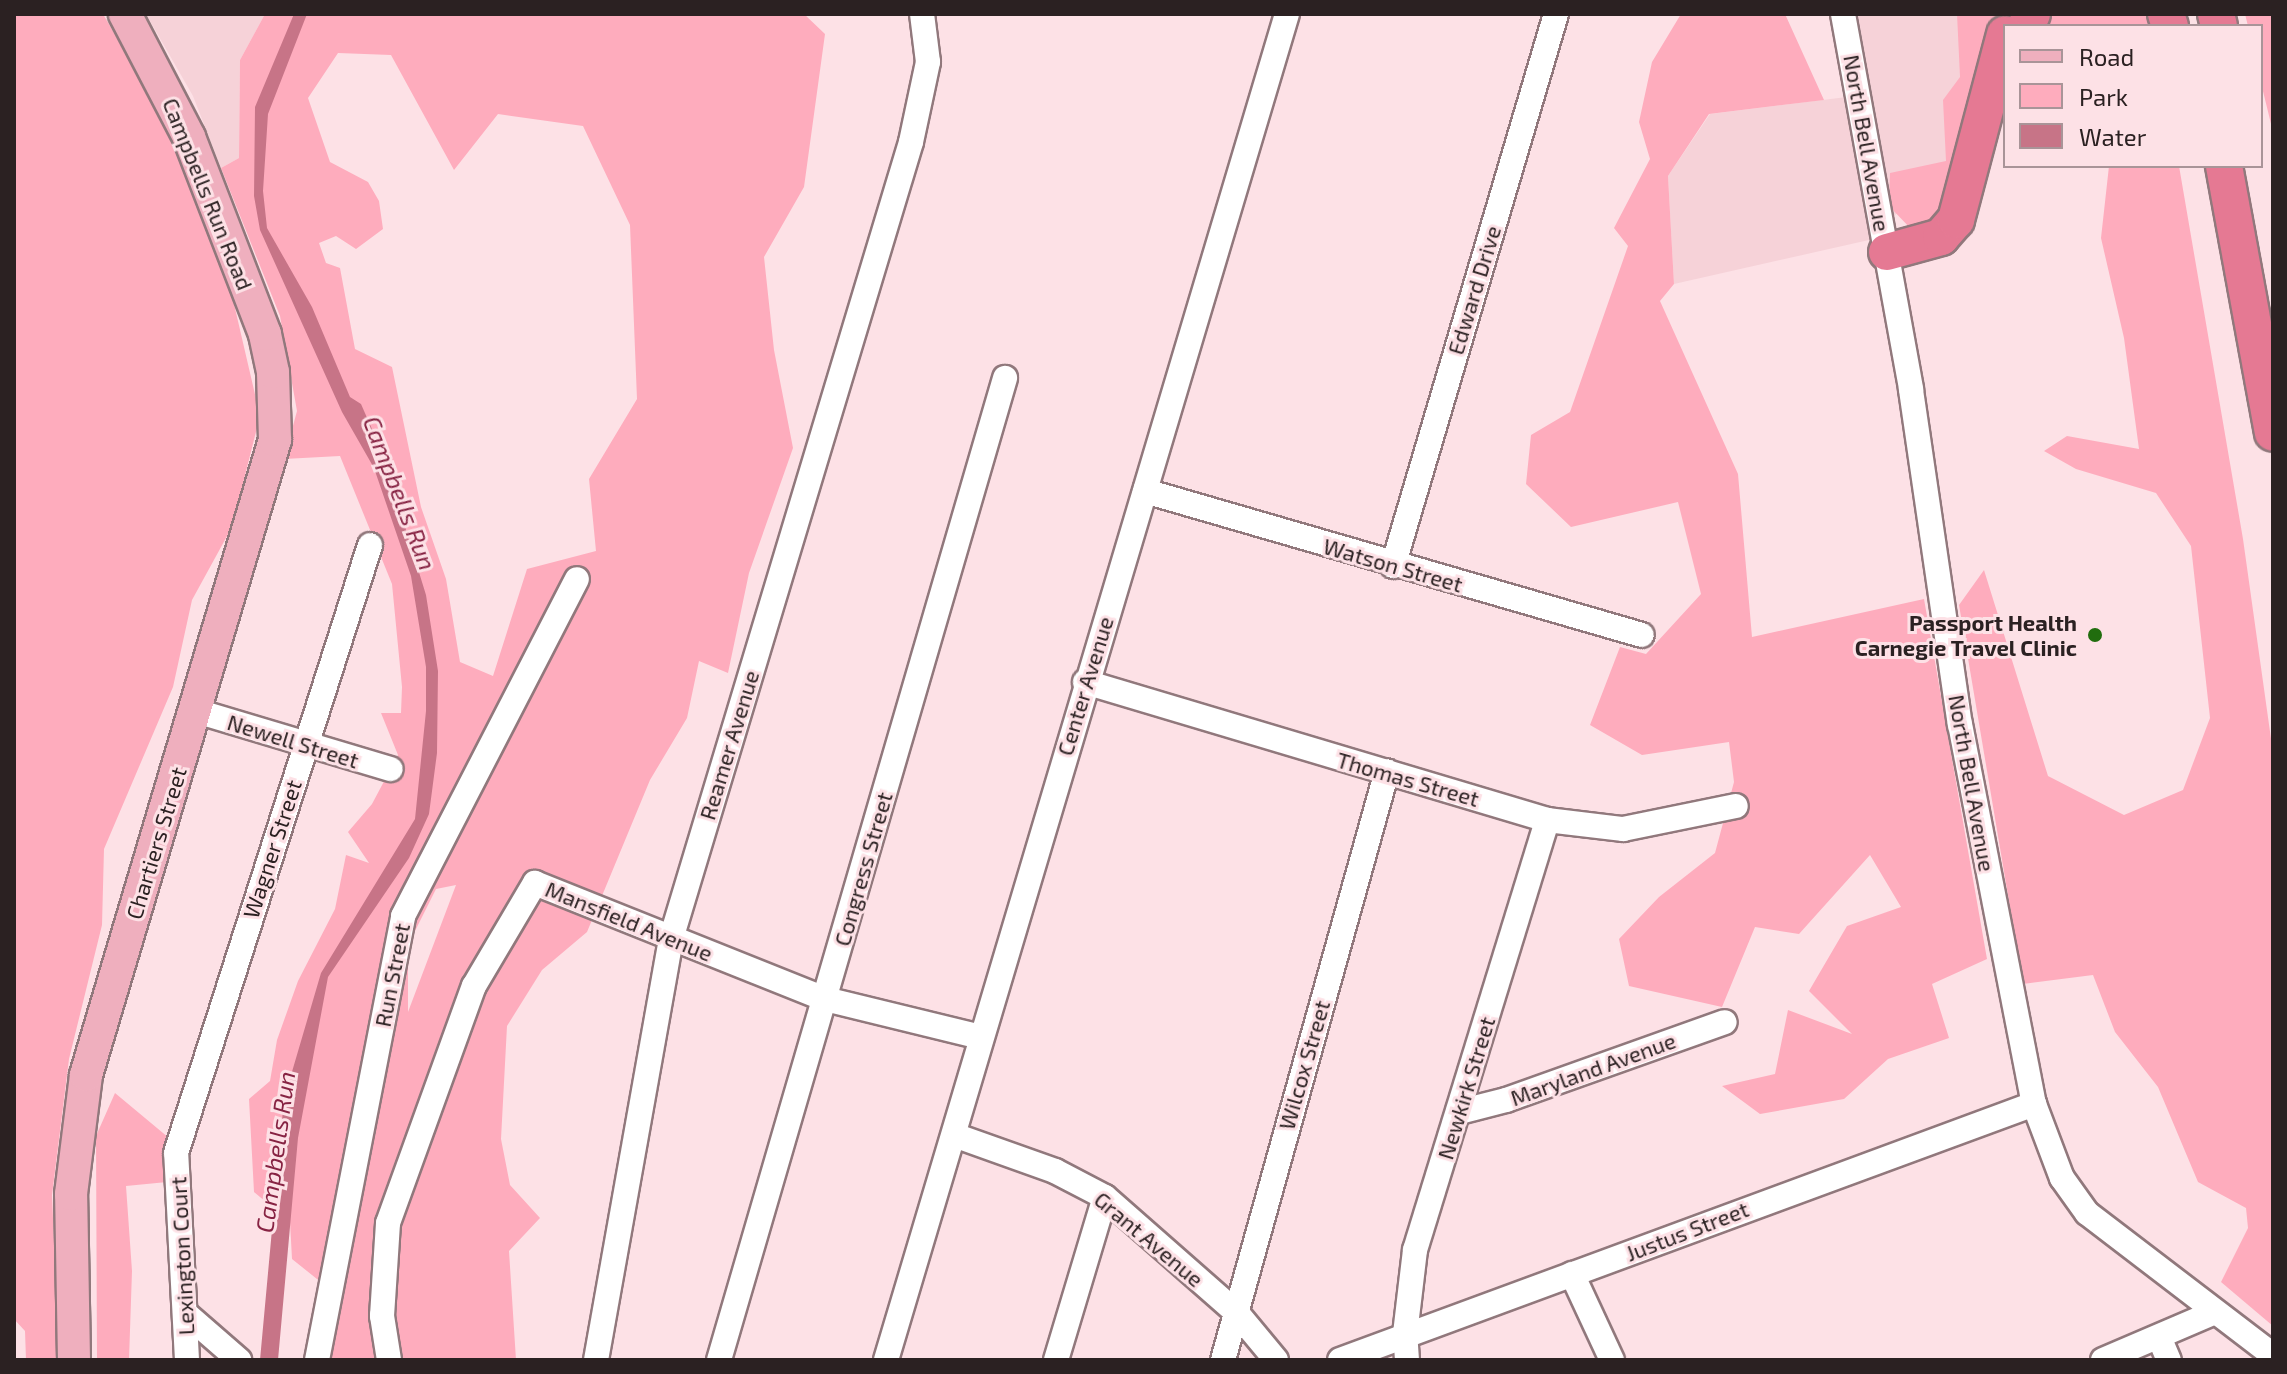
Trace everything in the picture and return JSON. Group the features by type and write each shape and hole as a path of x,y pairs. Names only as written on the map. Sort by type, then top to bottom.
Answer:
{"highway":[{"path":"1887,252 1941,237 1956,220 2003,42"},
{"path":"1887,252 1916,257 1939,252 1964,234 1976,208 2003,98"},
{"path":"2207,168 2272,426"},
{"path":"2224,168 2272,426"},
{"path":"2250,168 2273,283"}],"main road":[{"name":"Campbells Run Road","path":"125,14 189,137 265,334"},
{"name":"Chartiers Street","path":"74,1360 71,1194 79,1113 96,1036 270,472 276,405 265,334"}],"street":[{"name":"Reamer Avenue","path":"596,1360 671,939 911,142 928,62 922,14"},
{"name":"Center Avenue","path":"886,1360 1085,682 1287,14"},
{"name":"Edward Drive","path":"1393,566 1556,14"},
{"name":"North Bell Avenue","path":"1843,14 1887,252 1960,724 2034,1104 2062,1178 2087,1213 2273,1355"},
{"name":"Congress Street","path":"719,1360 1005,378"},
{"name":"Watson Street","path":"1145,491 1393,566 1642,635"},
{"name":"Wagner Street","path":"176,1153 370,545"},
{"name":"Run Street","path":"317,1360 403,916 577,579"},
{"name":"Thomas Street","path":"1085,682 1547,820 1623,829 1736,806"},
{"name":"Newell Street","path":"196,711 304,747 391,769"},
{"name":"Wilcox Street","path":"1223,1360 1387,771"},
{"name":"Newkirk Street","path":"1407,1360 1405,1334 1415,1250 1547,820"},
{"name":"Mansfield Avenue","path":"389,1360 382,1316 388,1223 474,986 535,883 573,894 671,939 825,999 981,1037"},
{"name":"Maryland Avenue","path":"1459,1112 1506,1100 1725,1022"},
{"name":"Justus Street","path":"1340,1360 2034,1104"},
{"name":"Grant Avenue","path":"954,1135 1055,1171 1105,1197 1237,1313 1276,1360"},
{"name":"Lexington Court","path":"176,1153 187,1360"},
{"path":"1056,1360 1105,1197"},
{"path":"1572,1274 1612,1360"},
{"path":"2103,1360 2215,1312"},
{"path":"185,1313 239,1360"},
{"path":"2159,1337 2169,1360"}],"shaded area":[{"path":"146,14 265,14 240,60 239,158 221,168 193,96"},
{"path":"1857,14 1965,14 1954,159 1869,240 1674,284 1668,176 1710,114 1871,94"}],"green space":[{"path":"14,14 103,14 168,126 228,278 260,416 232,527 192,600 173,687 104,849 102,925 69,1059 52,1195 59,1360 26,1360 25,1331 14,1319"},
{"path":"265,14 804,14 825,34 804,187 764,257 774,350 793,448 749,573 728,673 699,661 687,718 650,780 587,932 542,970 507,1026 501,1139 510,1185 540,1218 509,1251 516,1360 321,1360 322,1283 292,1259 290,1222 254,1192 249,1099 270,1081 277,1040 298,981 335,909 346,855 369,863 348,832 372,804 398,755 381,713 401,713 402,687 392,584 340,456 284,459 297,411 280,316 221,168 239,158 240,60","holes":["338,53 391,55 454,170 498,114 583,126 630,225 637,399 589,479 596,551 527,569 493,676 460,662 446,579 421,507 392,367 355,349 340,268 326,263 319,243 336,236 356,249 383,229 379,201 368,182 330,162 308,98","456,885 408,1012 408,945 436,889"]},
{"path":"1681,14 1785,14 1824,100 1709,114 1668,176 1674,284 1660,301 1738,474 1752,637 1924,599 1987,959 1932,984 1949,1038 1888,1059 1844,1099 1760,1114 1722,1086 1775,1074 1788,1010 1852,1034 1809,991 1847,926 1901,907 1870,855 1799,934 1755,927 1722,1007 1629,986 1619,939 1659,897 1715,853 1734,782 1729,742 1642,755 1590,725 1620,647 1646,654 1701,594 1678,502 1571,527 1526,484 1531,435 1570,412 1628,246 1614,228 1650,159 1639,122 1652,62"},
{"path":"1957,14 2004,14 1950,215 1913,231 1889,206 1890,173 1946,161 1943,100 1960,77"},
{"path":"2032,14 2154,14 2155,24 2023,24"},
{"path":"2245,14 2273,14 2273,132 2263,91 2263,24 2248,24"},
{"path":"2109,168 2179,168 2243,539 2273,753 2273,1326 2221,1282 2248,1228 2246,1208 2198,1182 2158,1087 2115,1032 2093,975 2023,984 1959,605 1984,570 2048,776 2124,815 2183,790 2210,718 2191,546 2156,493 2076,469 2044,451 2067,436 2139,449 2124,338 2101,238"},
{"path":"115,1093 169,1138 167,1182 126,1186 132,1271 129,1360 97,1360 96,1136"}],"water":[{"path":"294,14 307,14 268,114 263,191 267,228 312,307 350,397 361,404 382,452 426,595 438,671 437,753 429,814 409,858 328,977 298,1138 278,1360 260,1360 284,1099 321,973 415,819 426,711 426,667 411,576 374,468 342,412 260,230 254,196 255,107"}],"place":[{"name":"Passport Health Carnegie Travel Clinic","path":"2095,635"}],"water label":[{"name":"Campbells Run","path":"400,493"},
{"name":"Campbells Run","path":"275,1152"}]}
